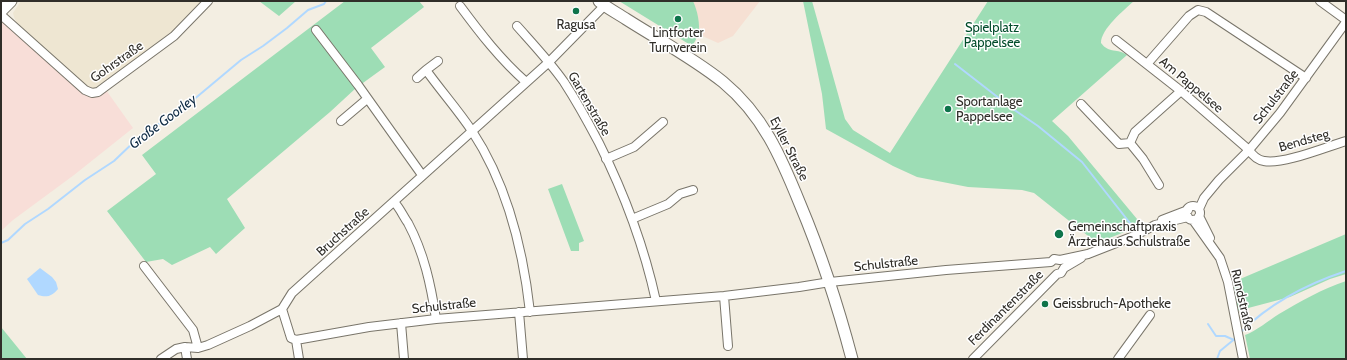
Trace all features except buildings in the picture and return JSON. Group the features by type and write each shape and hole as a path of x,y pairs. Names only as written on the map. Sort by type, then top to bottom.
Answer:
{"main road":[{"path":"1,7 4,1"},
{"path":"1,11 11,1"},
{"name":"Eyller Straße","path":"602,3 718,78 737,94 759,120 777,149 810,228 830,282 852,359"}],"street":[{"name":"Gohrstraße","path":"1,15 84,90 92,93 98,92 174,36 208,1"},
{"path":"1320,1 1346,21"},
{"name":"Bruchstraße","path":"282,309 292,293 548,62 602,3"},
{"path":"460,6 487,42 526,82"},
{"path":"1147,64 1189,16 1198,10 1206,12 1306,78"},
{"name":"Schulstraße","path":"1057,274 1063,271 1064,268 1088,254 1134,236 1155,225 1193,213 1219,180 1249,150 1280,113 1346,21"},
{"path":"517,26 548,62"},
{"path":"316,30 358,85 422,175"},
{"name":"Am Pappelsee","path":"1116,40 1181,91 1249,150"},
{"path":"417,78 438,61"},
{"name":"Gartenstraße","path":"548,62 564,82 582,111 606,159 632,219 651,278 656,301"},
{"path":"426,70 472,131 491,164 506,201 524,266 530,312"},
{"path":"1130,143 1135,132 1181,91"},
{"path":"341,121 367,99"},
{"path":"1081,104 1118,144 1130,143"},
{"path":"606,159 634,147 663,122"},
{"name":"Bendsteg","path":"1249,150 1254,157 1262,161 1281,161 1346,141"},
{"path":"1130,143 1143,159 1159,185"},
{"path":"632,219 668,204 680,194 693,190"},
{"path":"394,202 399,207 422,254 431,286 436,319"},
{"name":"Rundstraße","path":"1193,213 1220,258 1228,282 1243,359"},
{"name":"Schulstraße","path":"296,340 369,326 436,319 724,296 830,282 946,270 1051,262 1054,259 1060,260 1088,254"},
{"path":"1060,260 1063,262 1064,268"},
{"path":"1051,262 1050,269 1057,274"},
{"path":"144,266 193,330 198,348"},
{"name":"Ferdinantenstraße","path":"973,359 1057,274"},
{"path":"724,296 728,346"},
{"path":"161,359 176,349 185,347 198,348 208,345 250,326 282,309 291,338 296,340 299,359"},
{"path":"519,312 523,359"},
{"path":"1118,359 1150,315"},
{"path":"401,323 404,359"},
{"path":"185,347 187,359"}],"shaded area":[{"path":"21,1 204,1 174,33 96,88 87,88 18,26 13,13"},
{"path":"693,1 760,1 733,36 718,43 698,34 699,28"},
{"path":"1,15 87,90 106,90 133,128 74,175 13,220 1,231"}],"green space":[{"path":"259,1 296,1 279,16"},
{"path":"345,1 419,1 424,7 371,48 385,67 356,88 330,112 227,199 245,228 216,254 210,247 172,265 163,259 146,262 107,211 156,174 142,155"},
{"path":"619,1 693,1 699,22 699,31 696,39 692,46"},
{"name":"Spielplatz Pappelsee","path":"803,1 812,1 845,119 853,130 890,153 988,1 1134,1 1109,26 1102,38 1101,43 1107,49 1127,55 1052,121 1068,136 1142,225 1097,243 1034,193 1022,190 968,187 917,177 893,166 826,129 822,94"},
{"path":"562,184 584,241 579,243 579,251 571,251 548,189"},
{"path":"1346,234 1346,274 1330,279 1290,297 1233,312 1228,282 1233,282"},
{"path":"1346,281 1346,359 1250,359 1245,335 1304,300"},
{"path":"1,327 27,359 1,359"}],"water":[{"path":"40,268 56,282 58,289 49,296 38,295 27,279"}],"waterway":[{"name":"Große Goorley","path":"1,243 8,240 25,224 48,209 85,180 114,161 137,139 192,101 241,60 263,46 308,10 324,4 326,1"},
{"path":"955,64 1013,109 1038,126 1082,162 1133,227"},
{"path":"1241,332 1277,303 1303,288 1346,271"},
{"path":"1208,324 1216,336 1225,336 1234,340"},
{"path":"1217,359 1220,351 1237,337"}],"place":[{"name":"Ragusa","path":"576,11"},
{"name":"Lintforter Turnverein","path":"678,19"},
{"name":"Sportanlage Pappelsee","path":"948,109"},
{"name":"Gemeinschaftpraxis Ärztehaus Schulstraße","path":"1059,234"},
{"name":"Geissbruch-Apotheke","path":"1045,304"}]}
